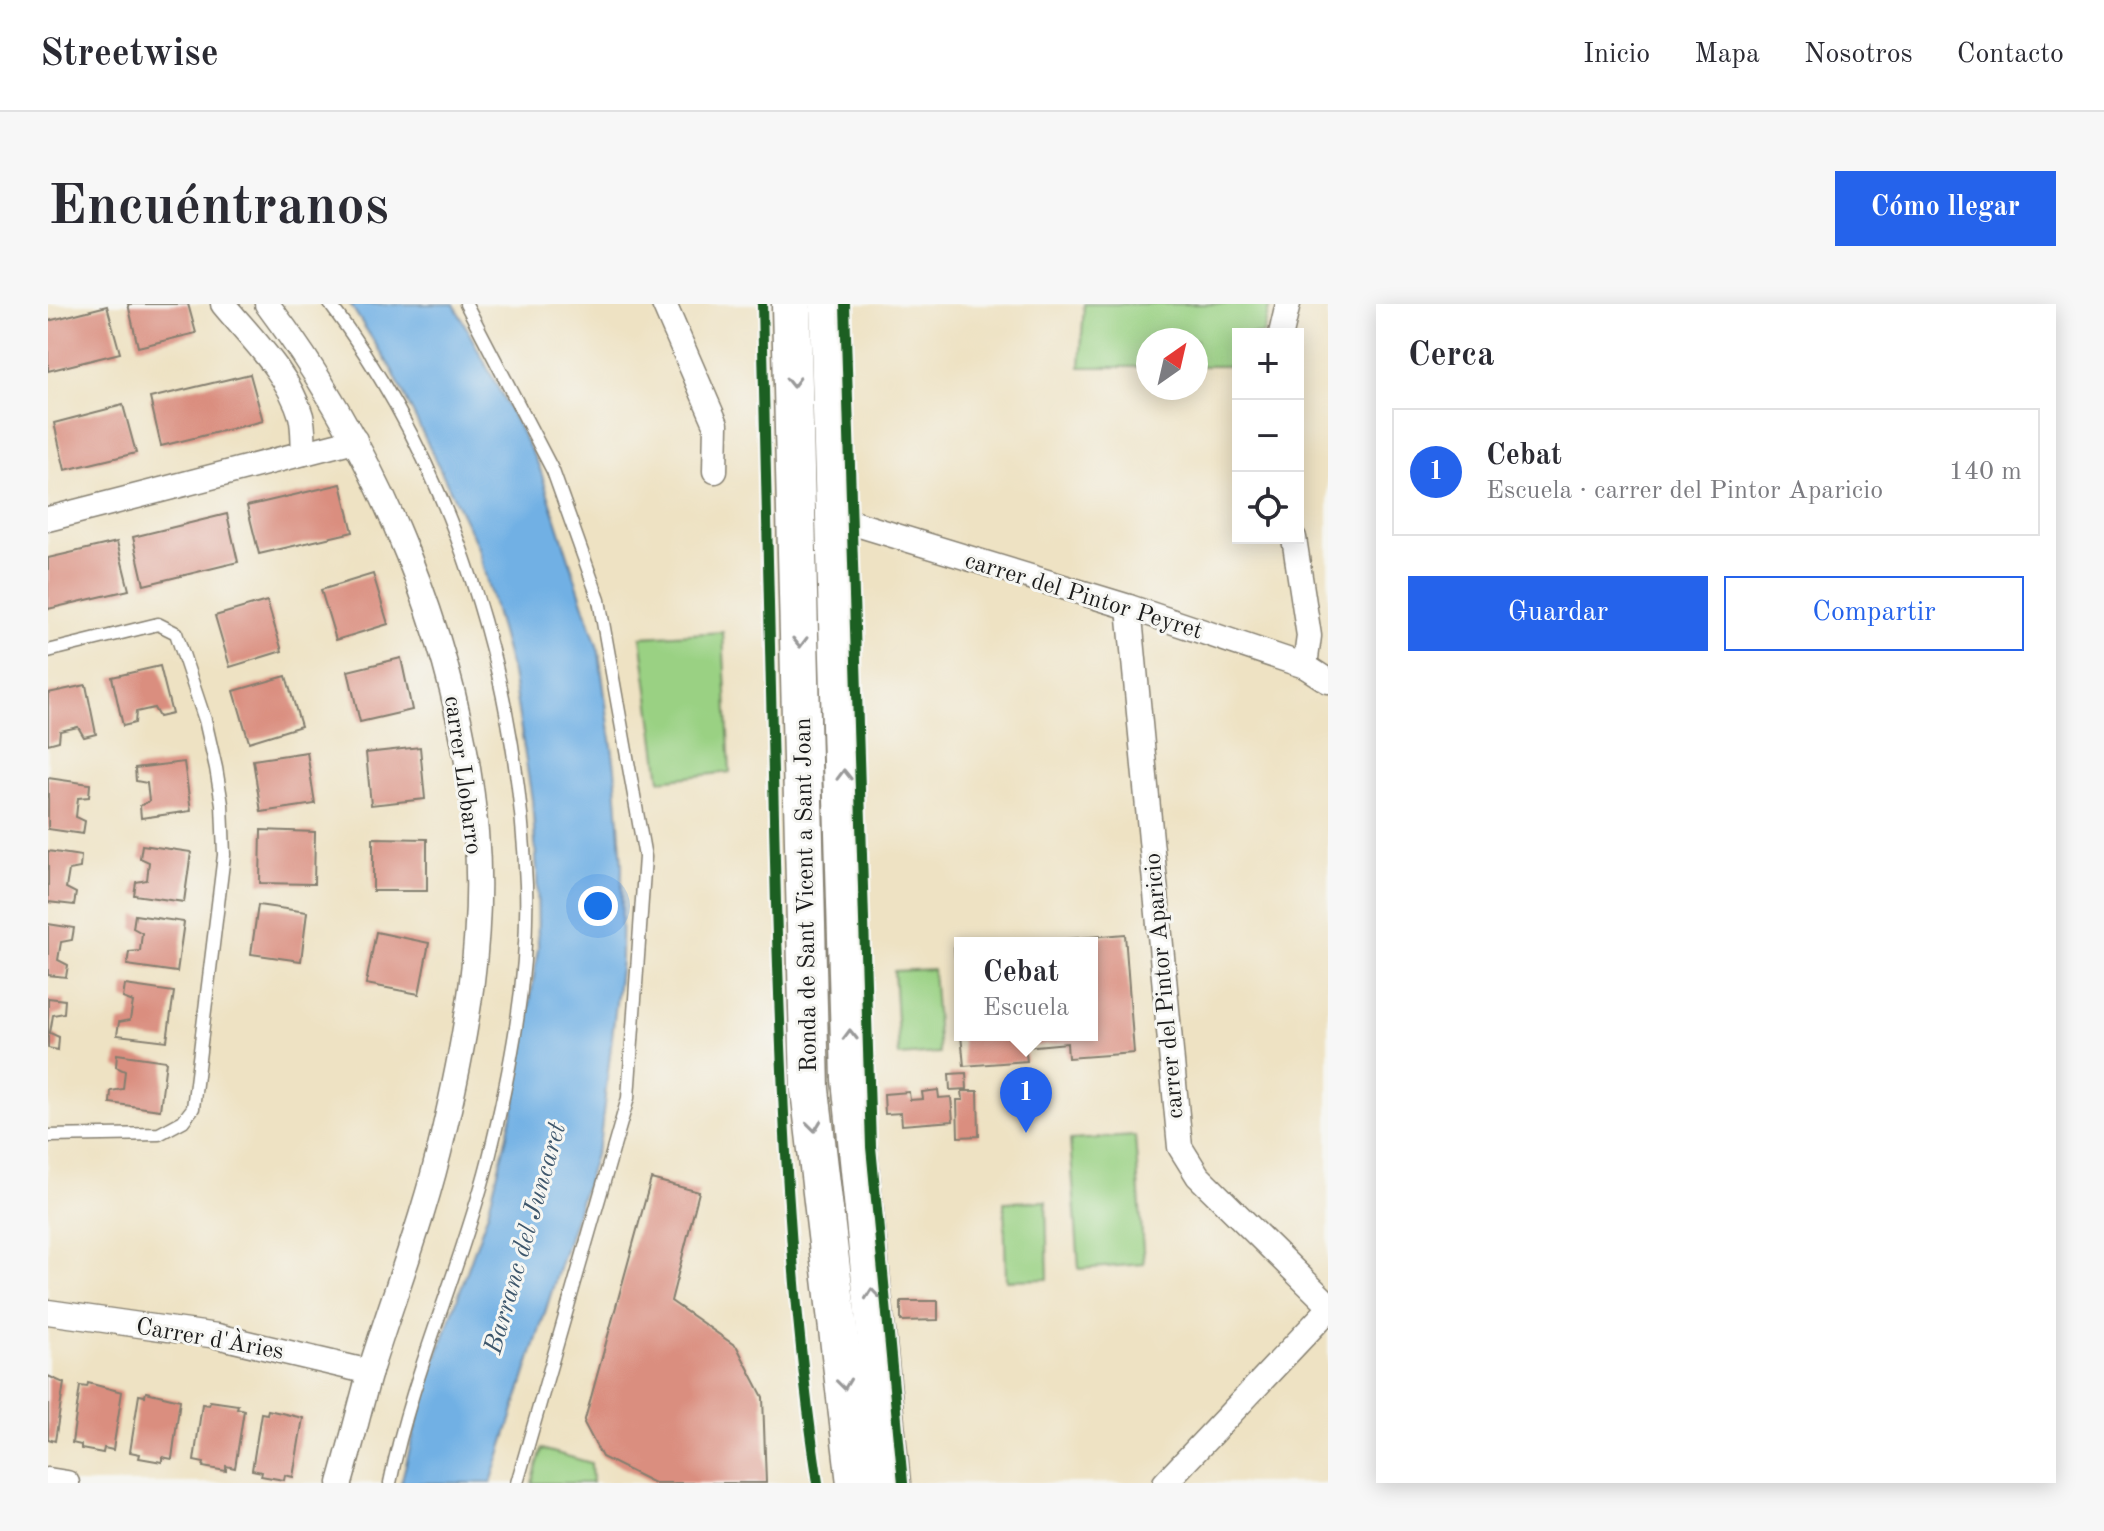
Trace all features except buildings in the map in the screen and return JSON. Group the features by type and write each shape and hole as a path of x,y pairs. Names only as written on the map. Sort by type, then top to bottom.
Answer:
{"main road":[{"name":"Ronda de Sant Vicent a Sant Joan","path":"791,304 810,1090 856,1483"},
{"name":"Ronda de Sant Vicent a Sant Joan","path":"829,304 851,1079 891,1483"}],"street":[{"path":"223,304 278,372 293,397 301,416 304,453"},
{"name":"carrer Llobarro","path":"267,304 308,359 355,440 433,619 460,728 476,834 474,959 460,1054 433,1176 370,1372 340,1483"},
{"path":"664,304 716,424 715,471"},
{"path":"1282,328 1288,304"},
{"path":"48,519 355,440"},
{"name":"carrer del Pintor Peyret","path":"837,518 1129,607 1305,666 1328,681"},
{"path":"1295,544 1309,636 1305,666"},
{"name":"carrer del Pintor Aparicio","path":"1129,607 1180,1147 1198,1176 1328,1307"},
{"path":"1165,1483 1328,1307"},
{"name":"Carrer d'Àries","path":"48,1312 217,1336 370,1372"},
{"path":"48,1480 67,1483"}],"lane":[{"path":"330,304 395,406 429,470 461,549 487,632 504,703 521,825 526,888 515,1023 487,1165 401,1425 390,1483"},
{"path":"466,304 553,471 599,600 645,857 628,1098 517,1483"},
{"path":"48,651 158,624 176,633 205,720 224,828 224,855 193,1108 183,1121 159,1134 48,1136"}],"green space":[{"path":"1084,304 1270,304 1264,328 1232,328 1232,366 1208,366 1208,328 1136,328 1136,367 1080,367"},
{"path":"723,632 730,772 660,780 641,637"},
{"path":"933,969 939,1053 899,1056 894,971"},
{"path":"1135,1136 1144,1264 1079,1269 1070,1140"},
{"path":"1046,1201 1048,1279 1006,1280 1004,1202"},
{"path":"542,1449 591,1463 592,1483 532,1483"}],"water":[{"name":"Barranc del Juncaret","path":"350,304 454,304 539,466 599,652 615,768 622,865 621,961 600,1139 491,1483 401,1483 426,1387 488,1212 515,1103 538,948 532,800 512,673 477,545 392,370"}],"cycle path":[{"path":"762,304 784,1122 800,1339 818,1483"},
{"path":"845,304 871,1147 903,1483"}],"place":[{"name":"Cebat","path":"1026,1133"}]}
